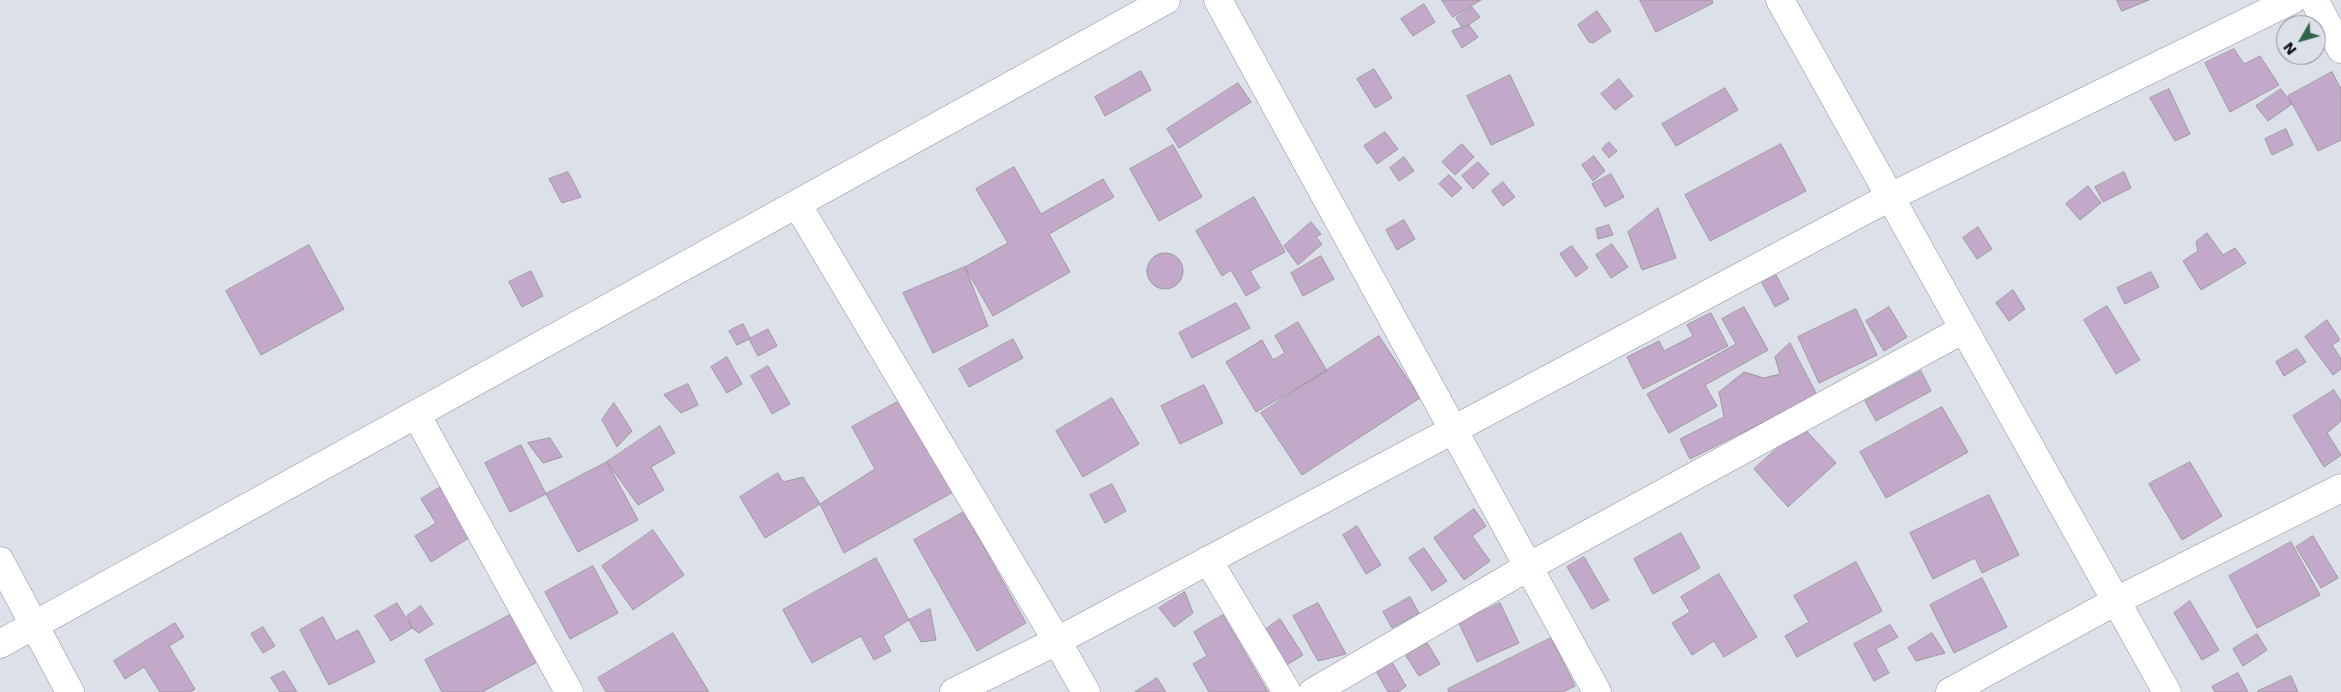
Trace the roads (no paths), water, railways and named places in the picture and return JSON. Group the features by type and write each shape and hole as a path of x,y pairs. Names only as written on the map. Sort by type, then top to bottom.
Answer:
{"street":[{"path":"0,644 1166,0"},
{"path":"1218,0 1597,692"},
{"path":"1780,0 2167,692"},
{"path":"954,692 1058,641 1890,197 2292,0"},
{"path":"2314,0 2341,49"},
{"path":"797,204 1058,641 1086,692"},
{"path":"1313,692 1528,567 1964,329"},
{"path":"416,414 570,692"},
{"path":"1950,692 1982,684 2116,601 2341,488"},
{"path":"1208,560 1287,692"},
{"path":"0,561 70,692"}]}
